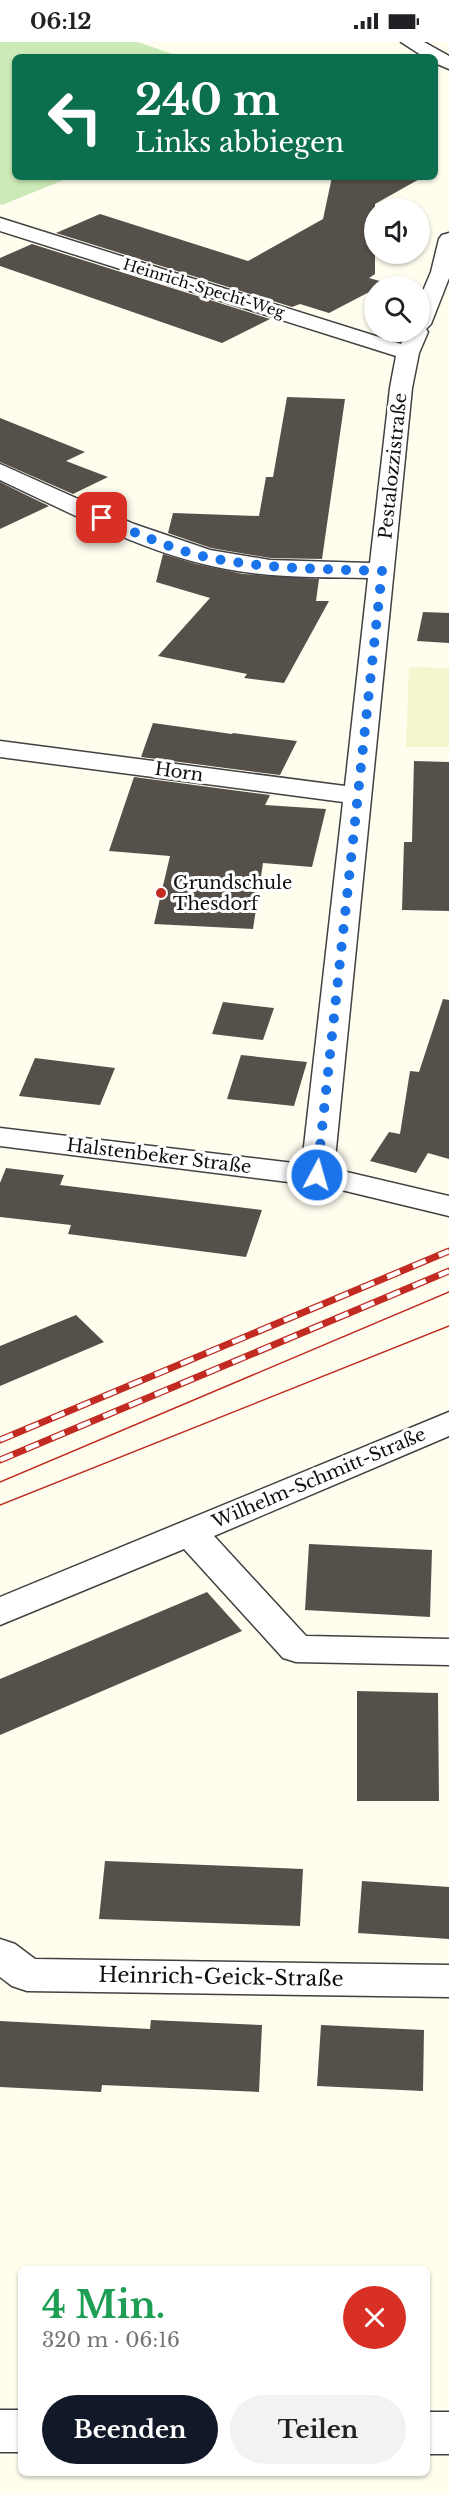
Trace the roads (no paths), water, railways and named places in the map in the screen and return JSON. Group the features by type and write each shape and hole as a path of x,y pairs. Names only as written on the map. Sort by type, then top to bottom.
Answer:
{"street":[{"path":"410,42 432,54"},
{"name":"Heinrich-Specht-Weg","path":"0,224 364,328"},
{"path":"0,243 25,232"},
{"path":"430,305 444,279 449,239"},
{"name":"Pestalozzistraße","path":"317,1175 401,388 413,342"},
{"path":"0,471 143,536 204,556 266,567 382,571"},
{"name":"Horn","path":"0,748 358,796"},
{"name":"Halstenbeker Straße","path":"0,1137 317,1175 449,1206"},
{"name":"Wilhelm-Schmitt-Straße","path":"0,1612 449,1423"},
{"name":"Wilhelm-Schmitt-Straße","path":"189,1532 296,1649 449,1652"},
{"name":"Heinrich-Geick-Straße","path":"0,1955 27,1975 449,1981"},
{"path":"0,2431 18,2431"},
{"path":"430,2433 449,2433"}],"tram line":[{"path":"0,1482 449,1292"},
{"path":"0,1505 449,1326"}],"railway":[{"path":"0,1440 449,1251"},
{"path":"0,1460 449,1271"}],"place":[{"name":"Grundschule Thesdorf","path":"161,893"}]}
